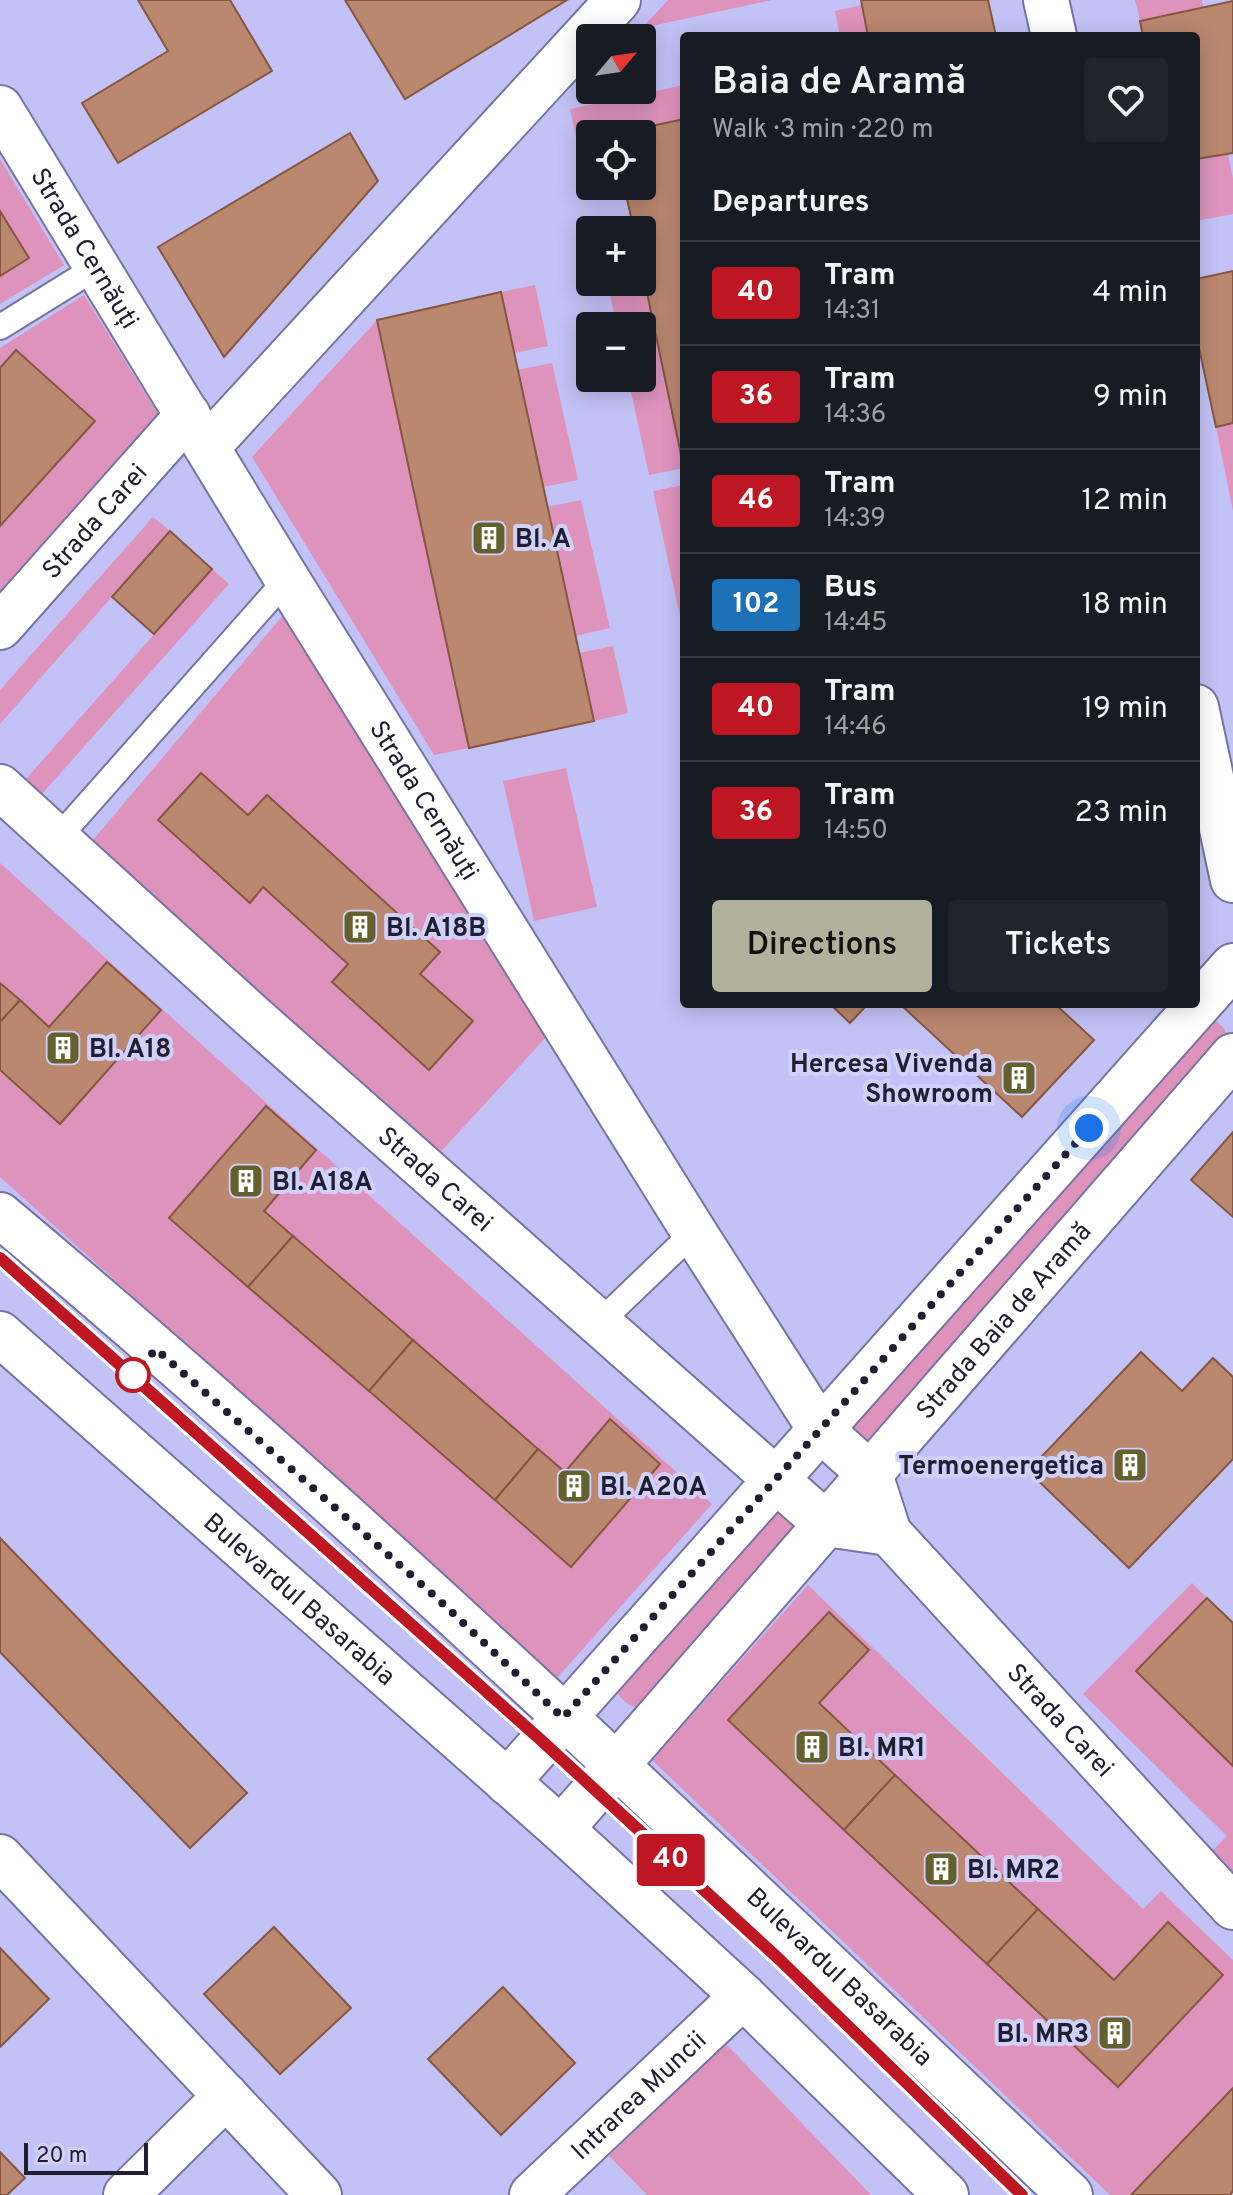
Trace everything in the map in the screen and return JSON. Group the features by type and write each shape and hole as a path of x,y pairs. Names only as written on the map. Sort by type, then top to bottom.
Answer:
{"street":[{"name":"Strada Carei","path":"0,627 153,454 238,413 618,0"},
{"path":"1046,0 1053,32"},
{"name":"Strada Cernăuți","path":"0,108 287,579 694,1232 820,1429 870,1474"},
{"path":"1200,726 1233,880"},
{"name":"Strada Carei","path":"0,787 265,1028 826,1524"},
{"path":"1200,1003 1233,966"},
{"path":"507,1782 1196,1008"},
{"name":"Strada Baia de Aramă","path":"561,1829 1233,1056"},
{"name":"Bulevardul Basarabia","path":"0,1215 427,1588 1070,2195"},
{"name":"Bulevardul Basarabia","path":"0,1334 561,1829 743,1996 946,2195"},
{"name":"Strada Carei","path":"870,1474 889,1533 1233,1907"},
{"path":"826,1524 889,1533"},
{"path":"0,1857 319,2195"},
{"name":"Intrarea Muncii","path":"532,2195 743,1996"},
{"path":"126,2195 226,2096"}],"lane":[{"path":"0,327 97,267"},
{"path":"57,839 287,579"},
{"path":"599,1323 694,1232"}],"shaded area":[{"path":"668,0 772,0 656,25 646,24"},
{"path":"1135,0 1202,0 1203,7 1140,21"},
{"path":"862,5 867,32 839,32 835,11"},
{"path":"680,86 680,120 656,125 656,120 576,120 576,137 570,109 594,104 656,104 656,91"},
{"path":"1228,154 1233,179 1233,214 1200,220 1200,158"},
{"path":"0,159 64,265 0,304"},
{"path":"535,285 548,346 514,353 501,292"},
{"path":"84,295 158,414 0,594 0,348"},
{"path":"610,296 648,296 651,312 614,312"},
{"path":"377,320 469,748 434,755 252,457"},
{"path":"657,340 680,449 680,469 649,475 631,392 656,392"},
{"path":"552,363 578,480 543,487 517,370"},
{"path":"1233,423 1233,511 1216,427"},
{"path":"680,486 680,616 653,491"},
{"path":"581,500 610,628 575,636 547,507"},
{"path":"153,517 170,531 0,724 0,690"},
{"path":"212,569 229,584 41,795 25,780"},
{"path":"284,614 548,1035 437,1156 92,841"},
{"path":"613,646 628,713 594,721 579,653"},
{"path":"566,768 597,907 534,921 503,781"},
{"path":"0,863 712,1504 557,1678 0,1177"},
{"path":"1212,1018 1224,1028 1227,1041 877,1443 860,1436 849,1419"},
{"path":"769,1510 788,1518 796,1536 643,1709 625,1702 614,1685"},
{"path":"1192,1583 1207,1598 1136,1671 1233,1766 1233,1878 1209,1854 1227,1836 1083,1694"},
{"path":"808,1585 1143,1909 1161,1891 1233,1960 1233,2088 1131,2195 1110,2195 652,1760"},
{"path":"726,2044 871,2195 647,2195 609,2156"}],"building":[{"path":"138,0 230,0 272,71 118,163 82,103 168,51"},
{"path":"345,0 567,0 405,99"},
{"path":"861,0 988,0 995,32 867,32"},
{"path":"1233,1 1233,153 1200,158 1200,32 1142,32 1140,21"},
{"path":"680,120 680,450 656,336 656,312 651,312 648,296 656,296 656,216 631,216 627,200 656,200 656,125"},
{"path":"350,133 378,181 224,357 158,247"},
{"path":"0,211 29,258 0,276"},
{"path":"1233,271 1233,423 1216,427 1200,353 1200,278"},
{"name":"Bl. A","path":"501,292 594,721 469,748 377,320"},
{"path":"16,350 95,421 0,526 0,368"},
{"path":"170,531 212,569 154,634 112,597"},
{"name":"Bl. A18B","path":"201,773 248,815 267,795 440,952 420,974 473,1021 429,1070 332,982 348,964 263,887 250,903 158,820"},
{"name":"Bl. A18","path":"107,962 161,1010 60,1124 0,1070 0,1022 20,1000 49,1027"},
{"path":"0,983 20,1000 0,1022"},
{"name":"Hercesa Vivenda Showroom","path":"834,1008 864,1008 850,1023"},
{"name":"Hercesa Vivenda Showroom","path":"904,1008 1059,1008 1094,1040 1022,1117"},
{"name":"Bl. A18A","path":"266,1106 316,1150 264,1211 293,1236 248,1287 169,1218"},
{"path":"1233,1132 1233,1217 1191,1180"},
{"path":"293,1236 413,1340 369,1391 248,1287"},
{"path":"413,1340 538,1449 495,1500 369,1391"},
{"name":"Termoenergetica","path":"1141,1352 1182,1391 1213,1358 1233,1377 1233,1459 1129,1568 1028,1471"},
{"name":"Bl. A20A","path":"610,1419 660,1464 571,1567 495,1500 538,1449 565,1472"},
{"path":"0,1538 247,1793 190,1848 0,1652"},
{"path":"1207,1598 1233,1623 1233,1766 1136,1671"},
{"name":"Bl. MR1","path":"829,1612 869,1650 819,1703 895,1775 844,1830 728,1720"},
{"name":"Bl. MR2","path":"895,1775 1038,1909 987,1964 844,1830"},
{"name":"Bl. MR3","path":"1038,1909 1114,1980 1168,1922 1223,1975 1118,2087 987,1964"},
{"path":"274,1927 351,2008 280,2074 204,1994"},
{"path":"0,1948 49,1999 0,2047"},
{"path":"503,1987 575,2063 501,2135 428,2059"},
{"path":"1233,2088 1233,2191 1230,2195 1131,2195"},
{"path":"0,2152 25,2178 7,2195 0,2195"}],"tram line":[{"name":"40","path":"0,1258 542,1741 780,1960 1022,2195"}],"place":[{"name":"Bl. A","path":"489,538"},
{"name":"Bl. A18B","path":"360,927"},
{"name":"Bl. A18","path":"63,1048"},
{"name":"Hercesa Vivenda Showroom","path":"1019,1078"},
{"name":"Bl. A18A","path":"246,1181"},
{"name":"Termoenergetica","path":"1130,1465"},
{"name":"Bl. A20A","path":"574,1486"},
{"name":"Bl. MR1","path":"812,1747"},
{"name":"Bl. MR2","path":"941,1869"},
{"name":"Bl. MR3","path":"1115,2033"}],"route":[{"path":"133,1375 156,1349 438,1599 563,1718 1089,1128"}]}
